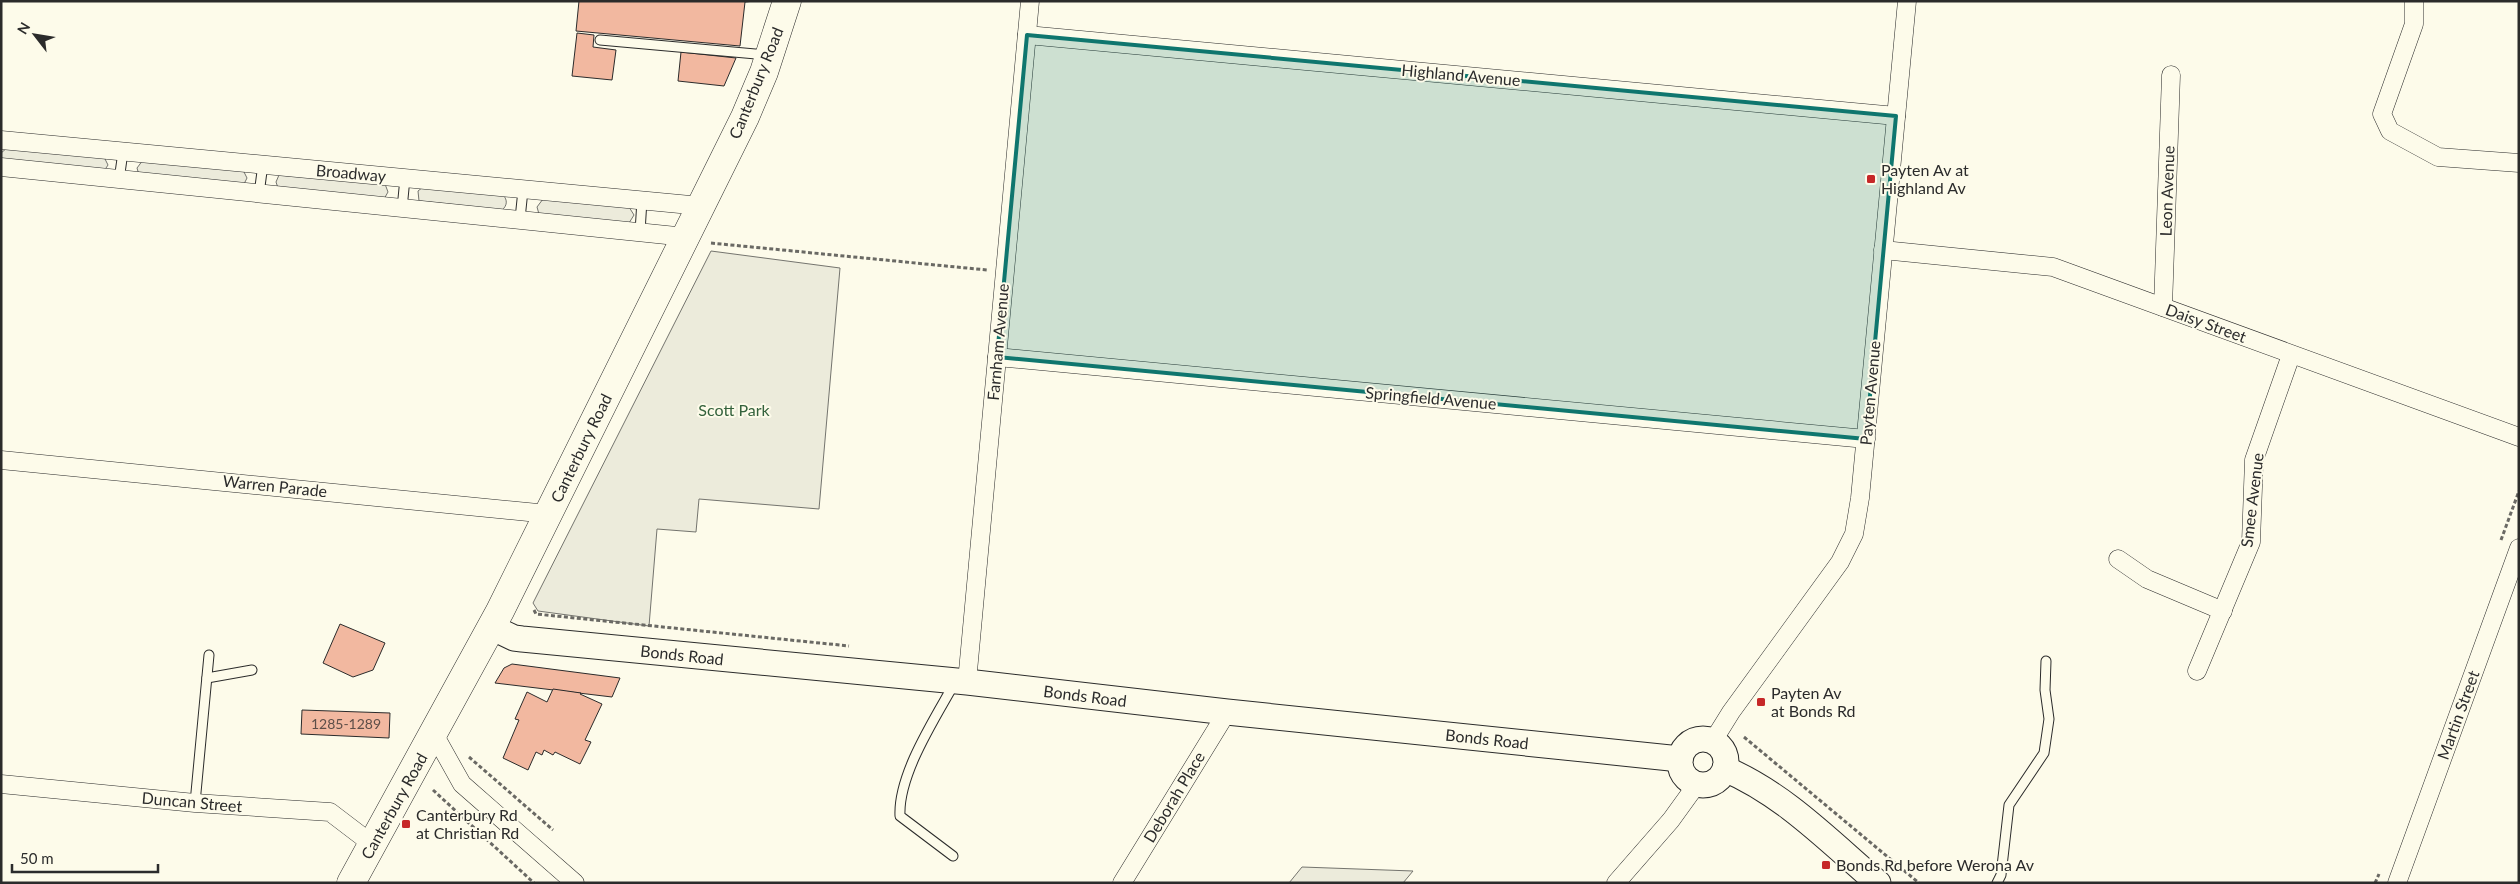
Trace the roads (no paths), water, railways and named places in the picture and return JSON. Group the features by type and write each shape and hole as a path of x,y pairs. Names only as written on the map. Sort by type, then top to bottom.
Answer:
{"highway":[{"name":"Canterbury Road","path":"351,883 434,734 548,514 698,240 701,206 746,117 770,56 787,1"}],"main road":[{"name":"Bonds Road","path":"491,627 514,638 961,682 1227,712 1680,758"},
{"path":"1706,739 1719,745 1726,756 1725,769 1717,780 1711,784 1697,784 1686,777 1680,758 1686,746 1692,742 1706,739"},
{"path":"1725,769 1754,783 1791,809 1878,883"}],"street":[{"name":"Farnham Avenue","path":"961,682 997,357 1030,1"},
{"name":"Payten Avenue","path":"1713,741 1731,712 1847,550 1858,520 1907,1"},
{"path":"2414,1 2414,24 2382,114 2390,130 2438,157 2519,163"},
{"name":"Highland Avenue","path":"1027,35 1896,116"},
{"name":"Leon Avenue","path":"2163,307 2171,75"},
{"name":"Broadway","path":"1,140 701,206"},
{"name":"Broadway","path":"1,167 402,209 520,219 698,240"},
{"name":"Daisy Street","path":"1883,250 2053,267 2519,437"},
{"name":"Smee Avenue","path":"2197,671 2251,542 2254,460 2291,355"},
{"name":"Springfield Avenue","path":"997,357 1866,439"},
{"name":"Warren Parade","path":"1,460 548,514"},
{"name":"Martin Street","path":"2397,883 2519,548"},
{"path":"2118,559 2148,579 2223,611"},
{"name":"Deborah Place","path":"1122,883 1227,712"},
{"path":"434,734 462,784 575,883"},
{"name":"Duncan Street","path":"1,784 195,803 330,812 372,844"},
{"path":"1616,883 1671,820 1697,784"}],"lane":[{"path":"600,40 770,56"},
{"path":"119,180 123,152"},
{"path":"259,194 263,164"},
{"path":"402,209 405,178"},
{"path":"520,219 523,190"},
{"path":"640,232 642,200"},
{"path":"195,803 209,654"},
{"path":"1997,883 2001,875 2009,805 2044,753 2049,719 2045,690 2046,661"},
{"path":"207,678 252,670"},
{"path":"953,856 900,816 899,802 917,750 961,682"}],"place":[{"name":"Payten Av at Highland Av","path":"1871,179"},
{"name":"Payten Av at Bonds Rd","path":"1761,702"},
{"name":"Canterbury Rd at Christian Rd","path":"406,824"},
{"name":"Bonds Rd before Werona Av","path":"1826,865"}],"park label":[{"name":"Scott Park","path":"734,410"}]}
